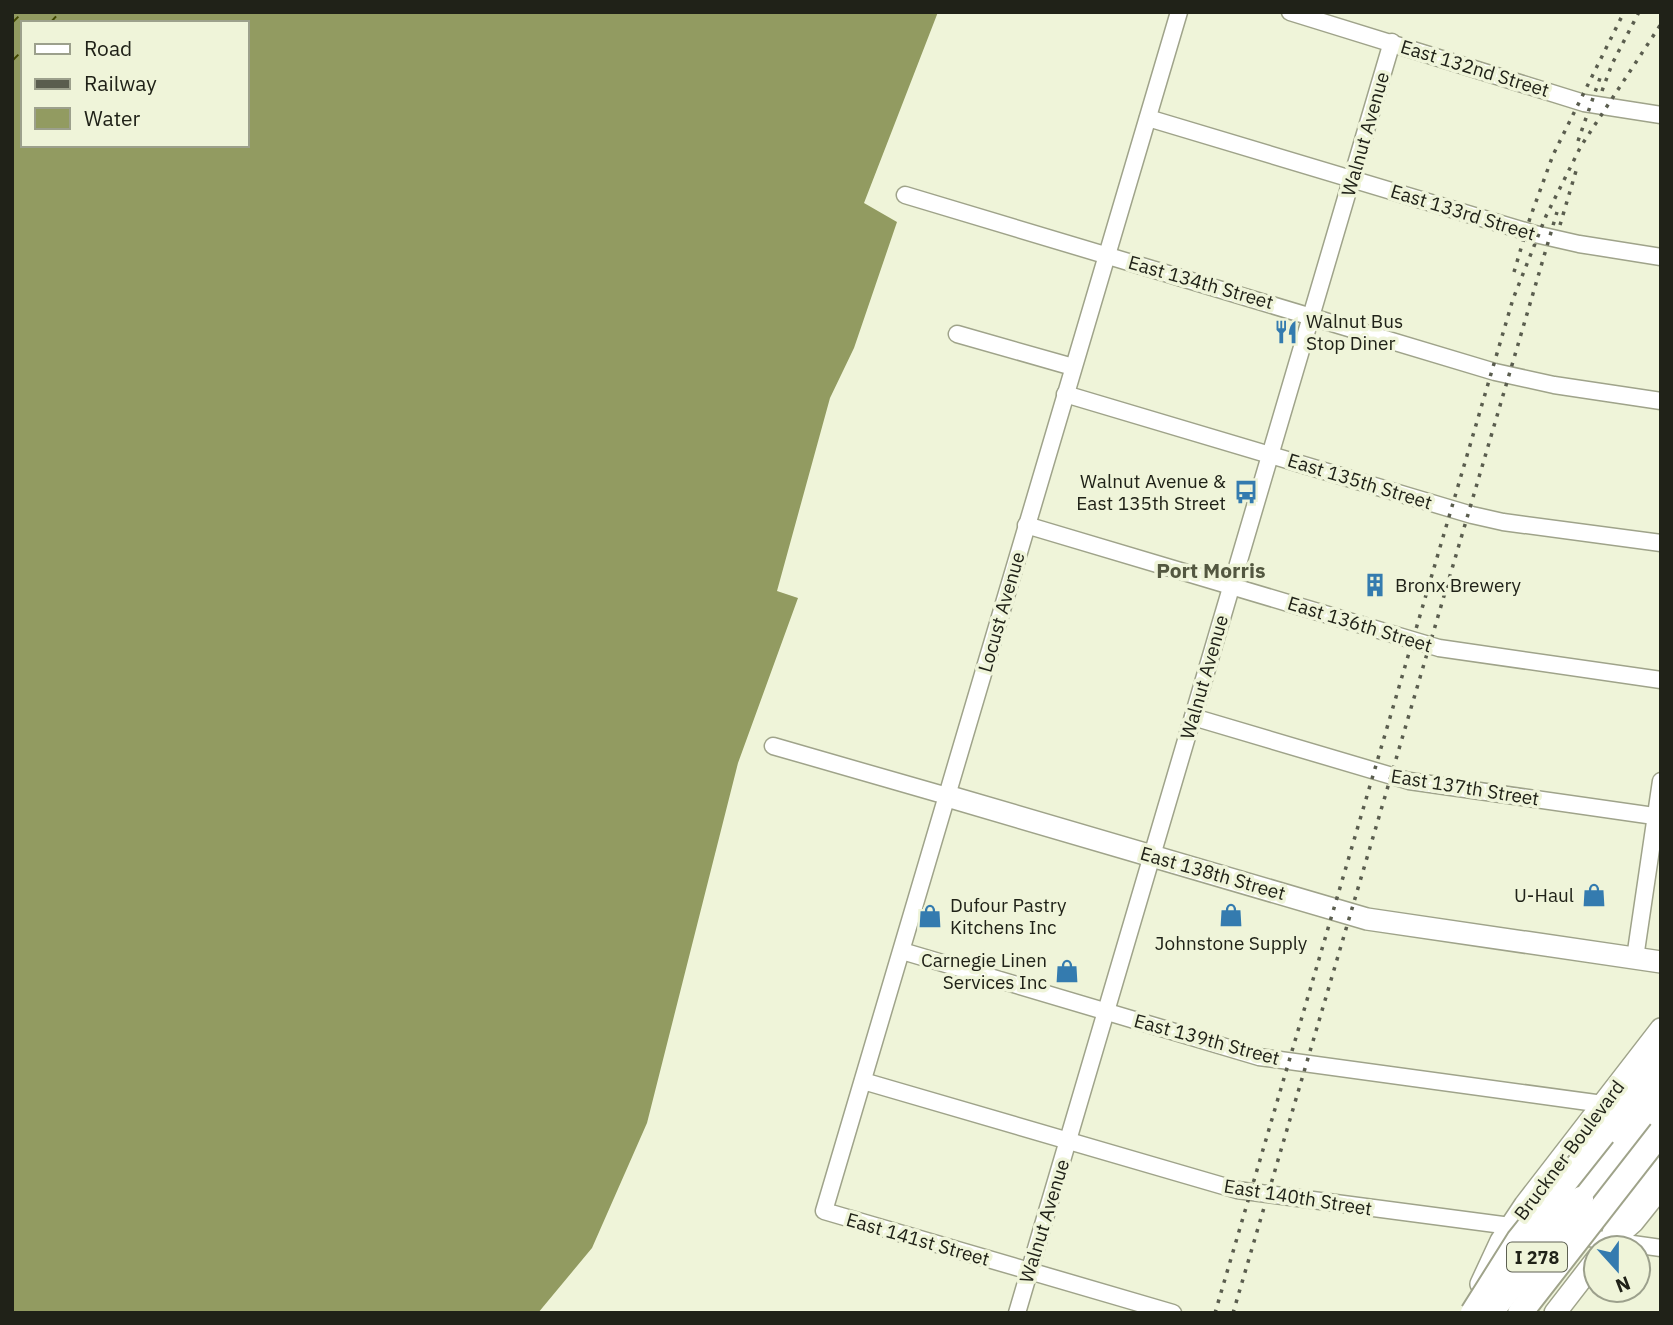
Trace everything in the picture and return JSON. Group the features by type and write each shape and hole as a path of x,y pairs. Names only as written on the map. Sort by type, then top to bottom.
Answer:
{"highway":[{"path":"1473,1313 1520,1240 1661,1057"},
{"name":"I 278","path":"1490,1313 1581,1199 1661,1087"},
{"path":"1581,1199 1630,1143 1661,1101"},
{"name":"I 278","path":"1520,1313 1661,1132"}],"main road":[{"name":"East 138th Street","path":"947,796 1367,919 1661,962"},
{"name":"Bruckner Boulevard","path":"1466,1313 1511,1226 1661,1029"},
{"path":"1507,1313 1661,1111"},
{"path":"1612,1234 1618,1216 1661,1163"},
{"path":"1619,1234 1633,1222 1661,1187"},
{"path":"1555,1313 1582,1278"}],"street":[{"name":"Locust Avenue","path":"824,1212 1180,12"},
{"name":"East 132nd Street","path":"1290,12 1584,103 1661,115"},
{"name":"Walnut Avenue","path":"1017,1313 1392,42"},
{"name":"East 133rd Street","path":"1148,118 1547,237 1661,257"},
{"name":"East 134th Street","path":"905,195 1513,376 1568,388 1661,401"},
{"path":"957,334 1073,367"},
{"name":"East 135th Street","path":"1065,394 1484,518 1661,543"},
{"name":"East 136th Street","path":"1026,525 1457,652 1661,680"},
{"name":"East 137th Street","path":"1193,717 1409,781 1658,816"},
{"name":"East 138th Street","path":"773,746 947,796"},
{"path":"1635,958 1658,816 1661,781"},
{"name":"East 139th Street","path":"902,951 1259,1056 1603,1104"},
{"name":"East 140th Street","path":"863,1081 1237,1190 1582,1238"},
{"name":"East 141st Street","path":"824,1212 1173,1313"}],"water":[{"path":"12,12 938,12 864,203 897,222 854,348 830,398 777,591 798,598 738,763 647,1123 592,1248 538,1313 12,1313"}],"ferry route":[{"path":"12,23 23,12"},
{"path":"52,21 60,12"},
{"path":"12,61 21,52"}],"railway":[{"path":"1514,272 1553,155 1624,12"},
{"path":"1602,91 1612,64 1639,12"},
{"path":"1215,1313 1513,299 1546,216 1581,146 1661,24"},
{"path":"1578,141 1600,78"},
{"path":"1560,225 1576,171"},
{"path":"1233,1313 1557,212"}],"place":[{"name":"Walnut Bus Stop Diner","path":"1286,332"},
{"name":"Walnut Avenue & East 135th Street","path":"1246,492"},
{"name":"Bronx Brewery","path":"1375,585"},
{"name":"U-Haul","path":"1594,895"},
{"name":"Johnstone Supply","path":"1231,915"},
{"name":"Dufour Pastry Kitchens Inc","path":"930,916"},
{"name":"Carnegie Linen Services Inc","path":"1067,971"}],"district":[{"name":"Port Morris","path":"1211,570"}]}
